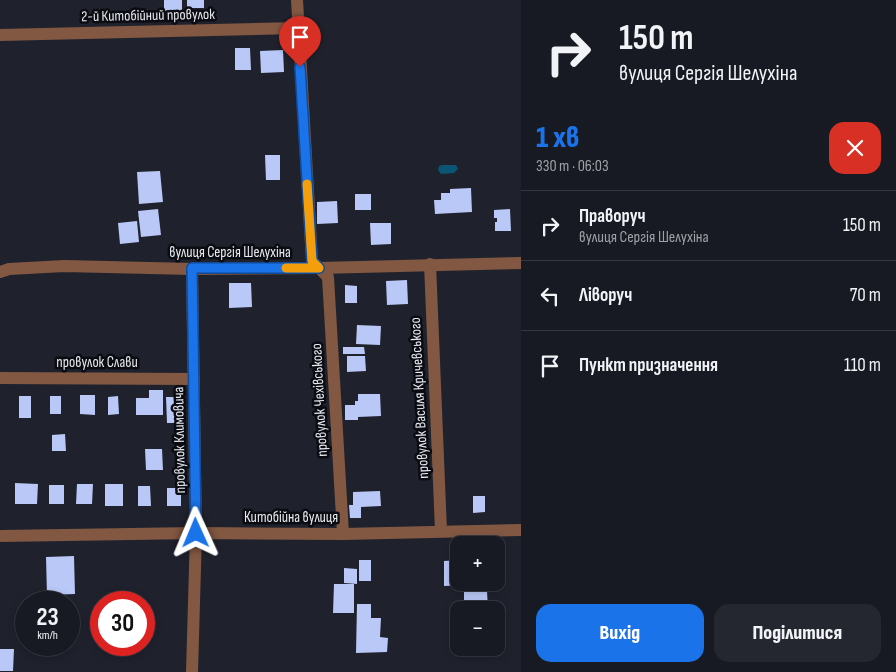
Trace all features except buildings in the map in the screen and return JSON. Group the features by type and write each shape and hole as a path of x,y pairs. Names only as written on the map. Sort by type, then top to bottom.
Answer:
{"street":[{"name":"провулок Чехівського","path":"297,0 312,261 328,277 343,534"},
{"name":"2-й Китобійний провулок","path":"0,35 298,28"},
{"name":"вулиця Сергія Шелухіна","path":"0,272 9,269 64,266 319,268 521,263"},
{"name":"провулок Василя Кричевського","path":"430,264 441,531"},
{"name":"провулок Климовича","path":"192,268 196,533 192,672"},
{"name":"провулок Слави","path":"0,378 194,379"},
{"name":"Китобійна вулиця","path":"0,536 196,533 343,534 521,530"}],"water":[{"path":"456,165 458,169 454,173 441,174 438,170 439,166"}],"slow traffic":[{"path":"286,268 319,268 312,261 307,184"}],"route":[{"path":"196,533 192,268 319,268 312,261 300,67"}]}
